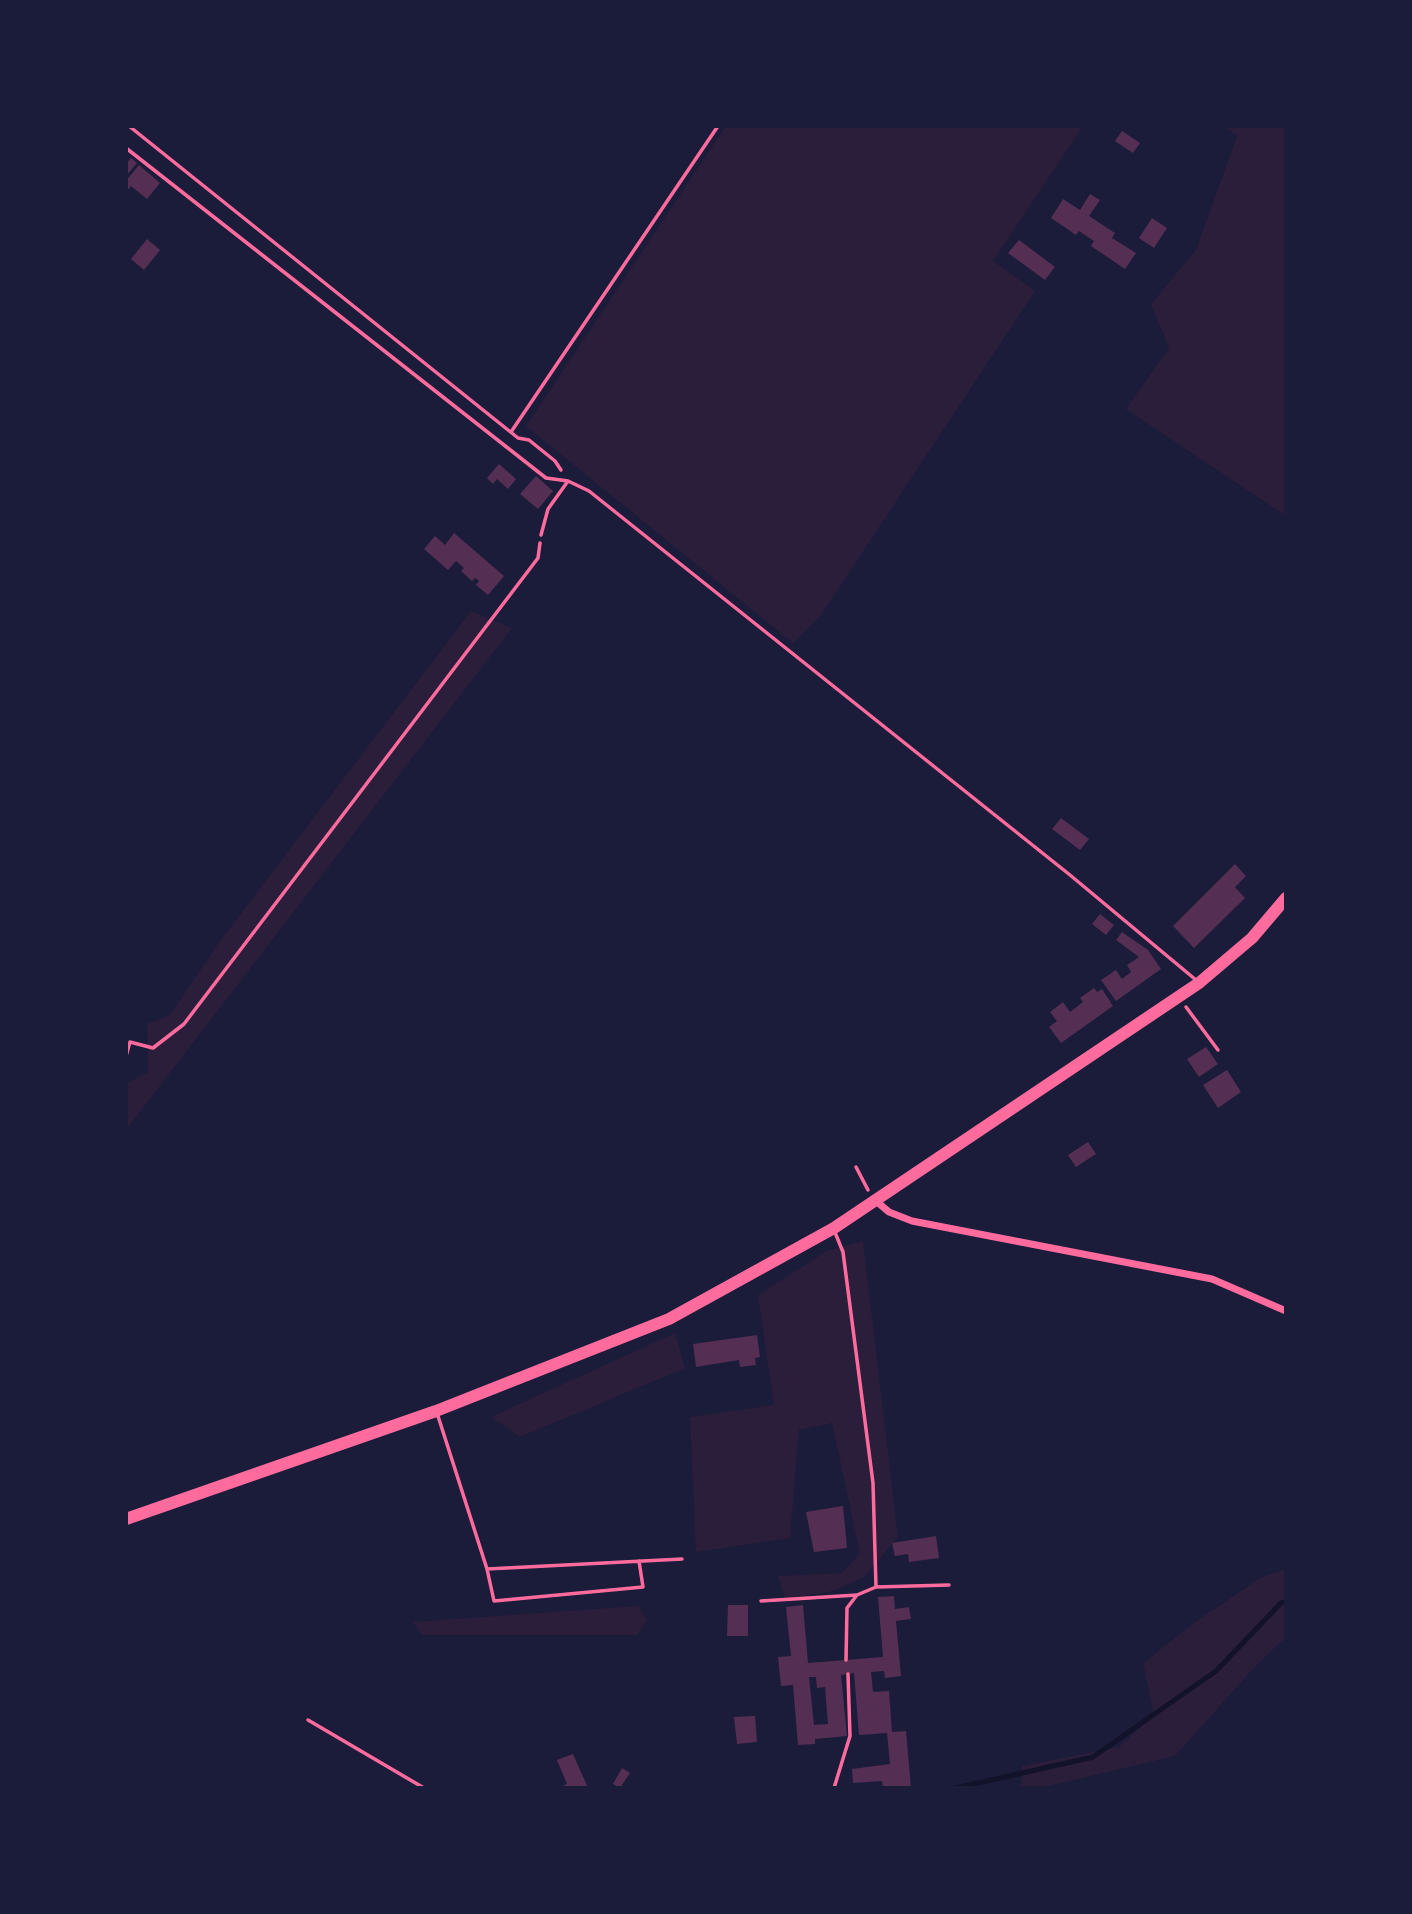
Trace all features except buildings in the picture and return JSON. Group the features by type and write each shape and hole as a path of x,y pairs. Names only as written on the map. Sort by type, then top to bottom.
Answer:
{"main road":[{"path":"126,1519 436,1411 669,1319 834,1228 1179,997 1252,938 1286,898"}],"street":[{"path":"876,1200 889,1212 912,1221 1212,1279 1286,1311"}],"lane":[{"path":"126,148 546,478 568,481 589,491 611,508 1070,875 1199,983"},
{"path":"541,535 548,509 568,481"},
{"path":"834,1228 842,1252 873,1483 876,1587"},
{"path":"436,1411 487,1569 494,1601 643,1587 639,1561"},
{"path":"487,1569 682,1559"},
{"path":"761,1601 857,1595 876,1587 949,1584"},
{"path":"846,1660 847,1608 857,1595"},
{"path":"834,1788 840,1776 850,1736 848,1674"}],"path":[{"path":"129,126 518,438 528,440 555,461 568,481"},
{"path":"511,432 718,126"},
{"path":"126,1056 130,1042 153,1048 184,1024 538,558 541,535"},
{"path":"1179,997 1218,1050"},
{"path":"856,1167 876,1200"},
{"path":"308,1720 424,1788"}],"shaded area":[{"path":"726,126 1083,126 993,261 1035,291 821,615 793,643 526,426"},
{"path":"1224,126 1286,126 1286,516 1126,409 1169,348 1151,304 1196,250 1237,136"},
{"path":"471,611 512,628 126,1130 126,1084 148,1072 147,1024 170,1015 220,941"},
{"path":"863,1241 898,1537 863,1578 829,1592 785,1599 778,1576 842,1573 860,1553 832,1423 799,1430 790,1538 696,1552 690,1417 774,1405 758,1295 827,1251"},
{"path":"675,1333 685,1368 520,1437 491,1417"},
{"path":"1286,1569 1286,1637 1253,1669 1175,1756 1040,1788 1021,1788 1022,1766 1119,1747 1154,1715 1143,1663 1198,1620 1262,1577"},
{"path":"638,1606 647,1620 637,1635 422,1635 413,1622"}],"waterway":[{"path":"956,1788 1093,1757 1216,1671 1281,1603 1286,1601"}]}
